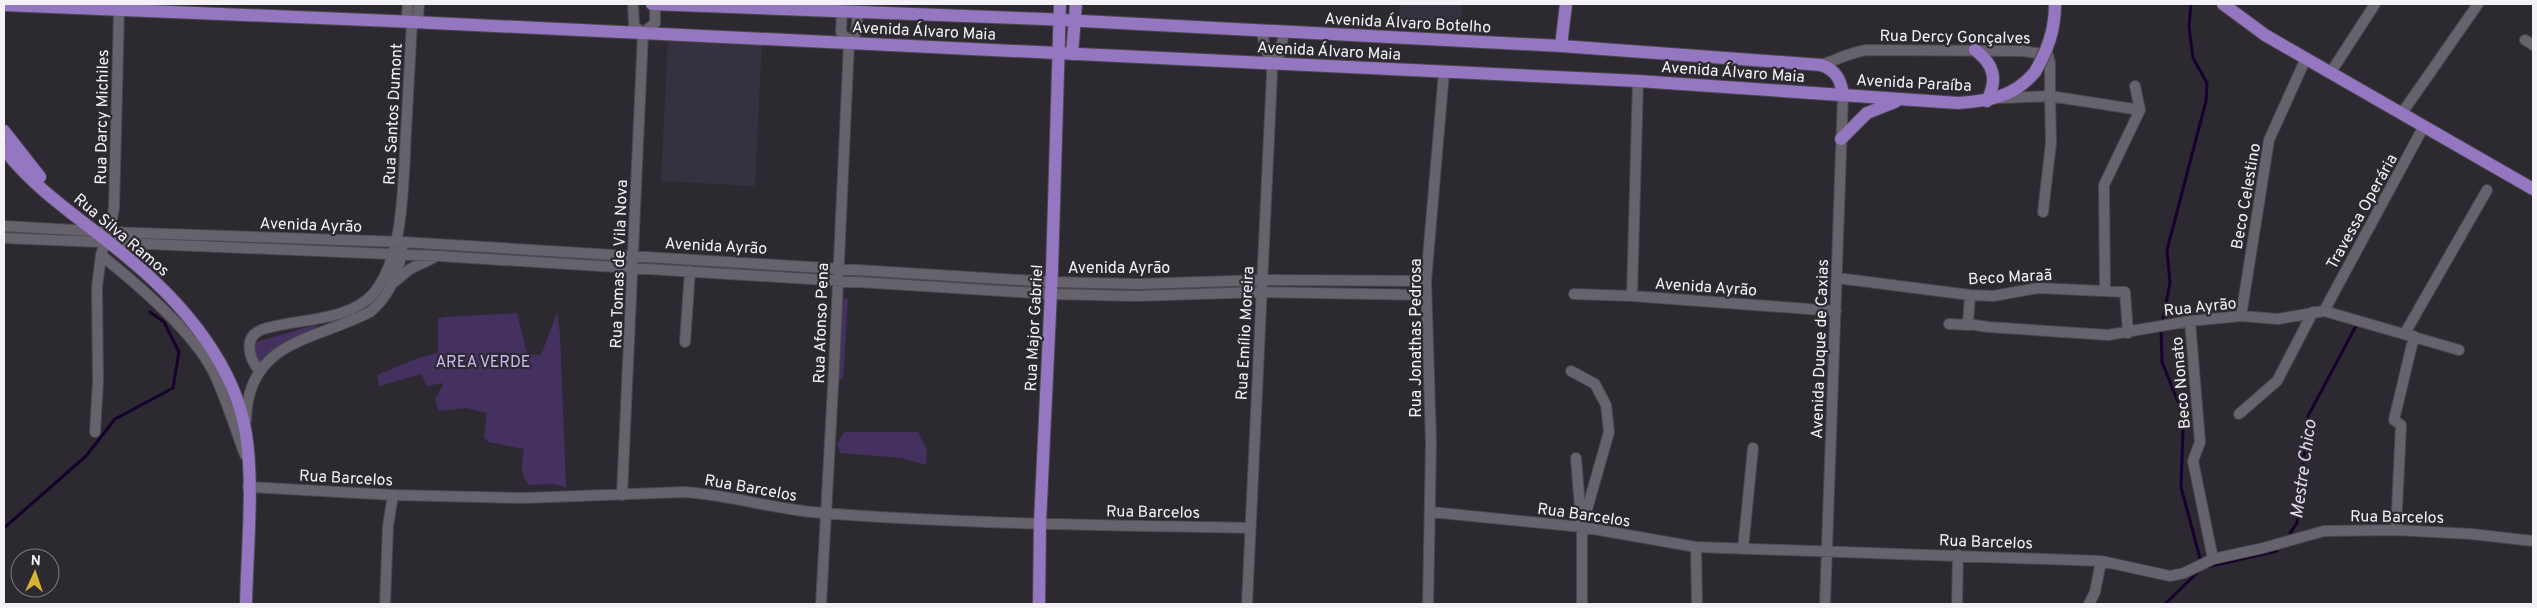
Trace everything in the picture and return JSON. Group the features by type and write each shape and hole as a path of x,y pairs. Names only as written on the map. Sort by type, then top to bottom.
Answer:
{"main road":[{"name":"Avenida Álvaro Botelho","path":"654,4 1060,20 1561,46 1821,65"},
{"name":"Rua Major Gabriel","path":"1039,604 1040,523 1051,288 1060,4"},
{"path":"1072,54 1076,4"},
{"path":"1561,46 1566,4"},
{"name":"Avenida Paraíba","path":"1842,95 1958,103 2000,98 2025,83 2035,72 2051,40 2055,23 2054,4"},
{"path":"2223,4 2265,35 2533,189"},
{"name":"Avenida Álvaro Maia","path":"4,5 412,22 1638,81 1842,95"},
{"path":"1975,50 1992,66 1994,75 1993,85 1987,101"},
{"path":"1821,65 1833,70 1839,77 1842,95"},
{"path":"1841,139 1867,113 1902,100"},
{"path":"4,131 41,178 46,191"},
{"name":"Rua Silva Ramos","path":"4,148 29,178 92,231 107,237 161,288 200,334 227,375 246,433 248,463 246,604"}],"street":[{"name":"Rua Santos Dumont","path":"246,433 247,396 259,370 274,356 296,342 370,312 380,303 392,284 402,208 412,22 408,16 408,4"},
{"name":"Rua Santos Dumont","path":"412,22 418,16 419,4"},
{"name":"Rua Tomas de Vila Nova","path":"633,4 634,26 643,33"},
{"name":"Rua Tomas de Vila Nova","path":"622,496 643,33 655,23 654,4"},
{"path":"2331,72 2375,4"},
{"path":"2402,113 2478,4"},
{"name":"Rua Darcy Michiles","path":"95,432 98,382 97,287 100,254 107,237 114,208 119,10"},
{"name":"Rua Afonso Pena","path":"821,604 834,369 848,43 841,32 842,10"},
{"name":"Rua Afonso Pena","path":"848,43 856,33 858,11"},
{"name":"Rua Emílio Moreira","path":"1247,604 1249,528 1272,64 1264,47 1262,31"},
{"name":"Rua Emílio Moreira","path":"1272,64 1280,53 1284,32"},
{"name":"Rua Dercy Gonçalves","path":"1821,65 1836,61 1852,52 1866,50 2023,51 2048,55 2050,63 2050,96"},
{"name":"Beco Celestino","path":"2241,316 2269,140 2306,58"},
{"name":"Rua Jonathas Pedrosa","path":"1428,604 1430,398 1426,281 1444,72"},
{"path":"1632,296 1638,81"},
{"path":"2105,290 2104,185 2140,110 2135,86"},
{"name":"Avenida Duque de Caxias","path":"1826,604 1842,95"},
{"path":"2043,212 2051,143 2050,96"},
{"path":"2000,98 2050,96 2140,110"},
{"name":"Travessa Operária","path":"2324,310 2424,126"},
{"path":"2396,530 2401,425 2394,420 2409,335 2487,190"},
{"path":"4,226 92,231"},
{"path":"204,235 204,246"},
{"name":"Avenida Ayrão","path":"4,238 204,235 399,242 837,268 1136,296 1262,292 1426,295"},
{"name":"Avenida Ayrão","path":"107,237 204,246 439,256 837,279 1051,288 1262,280 1426,281"},
{"name":"Rua Silva Ramos","path":"100,254 141,290 202,354 213,372 248,463"},
{"name":"Rua Santos Dumont","path":"259,370 250,352 250,344 254,334 266,328 330,316 363,304 374,294 397,254"},
{"path":"392,284 418,263 439,256"},
{"path":"685,342 690,271"},
{"name":"Beco Maraã","path":"1837,278 1970,295 1993,296 2038,288 2126,292 2128,333"},
{"path":"1136,296 1137,284"},
{"name":"Avenida Ayrão","path":"1574,294 1632,296 1836,311"},
{"path":"1969,325 1970,295"},
{"name":"Rua Ayrão","path":"1949,324 2108,335 2128,333 2190,320 2241,316 2273,319 2324,310 2459,350"},
{"path":"2239,414 2277,381 2313,312"},
{"name":"Beco Nonato","path":"2190,320 2200,442 2193,460 2213,559"},
{"path":"1571,371 1595,384 1609,419 1609,432 1602,462 1582,527"},
{"path":"1743,549 1753,448"},
{"path":"1576,458 1582,527 1582,604"},
{"name":"Rua Barcelos","path":"248,487 393,495 524,498 622,496 664,492 708,493 766,506 825,513 1040,523 1249,528"},
{"path":"385,604 388,526 393,495"},
{"name":"Rua Barcelos","path":"1430,512 1582,527 1696,547 2101,561 2170,576 2184,573 2213,559 2263,548 2324,531 2396,530 2471,534 2533,541"},
{"path":"1696,547 1697,604"},
{"path":"1957,604 1958,555"},
{"path":"2089,604 2095,592 2101,561"}],"shaded area":[{"path":"1400,4 1463,4 1460,27 1398,21"},
{"path":"668,39 762,44 755,186 661,181"}],"green space":[{"path":"848,298 843,380 836,377 838,299"},
{"name":"AREA VERDE","path":"517,313 527,354 541,355 557,313 560,333 566,487 553,484 529,485 522,472 524,449 488,442 484,437 487,413 466,408 439,411 435,400 444,383 427,386 421,374 379,386 377,375 418,358 438,353 438,319 443,317"},
{"path":"318,324 312,332 261,364 254,352 256,342"},
{"path":"844,432 918,432 927,450 926,465 902,458 840,453 837,444"}],"waterway":[{"path":"2191,4 2189,27 2193,58 2207,83 2206,101 2167,250 2170,283 2161,329 2162,362 2179,404 2183,430 2181,487 2201,562"},
{"path":"4,528 86,456 115,419 173,388 179,352 164,322 150,312"},
{"name":"Mestre Chico","path":"2290,533 2297,523 2308,416 2357,324"},
{"name":"Mestre Chico","path":"2207,567 2277,551"},
{"name":"Mestre Chico","path":"2165,604 2201,569"}]}
